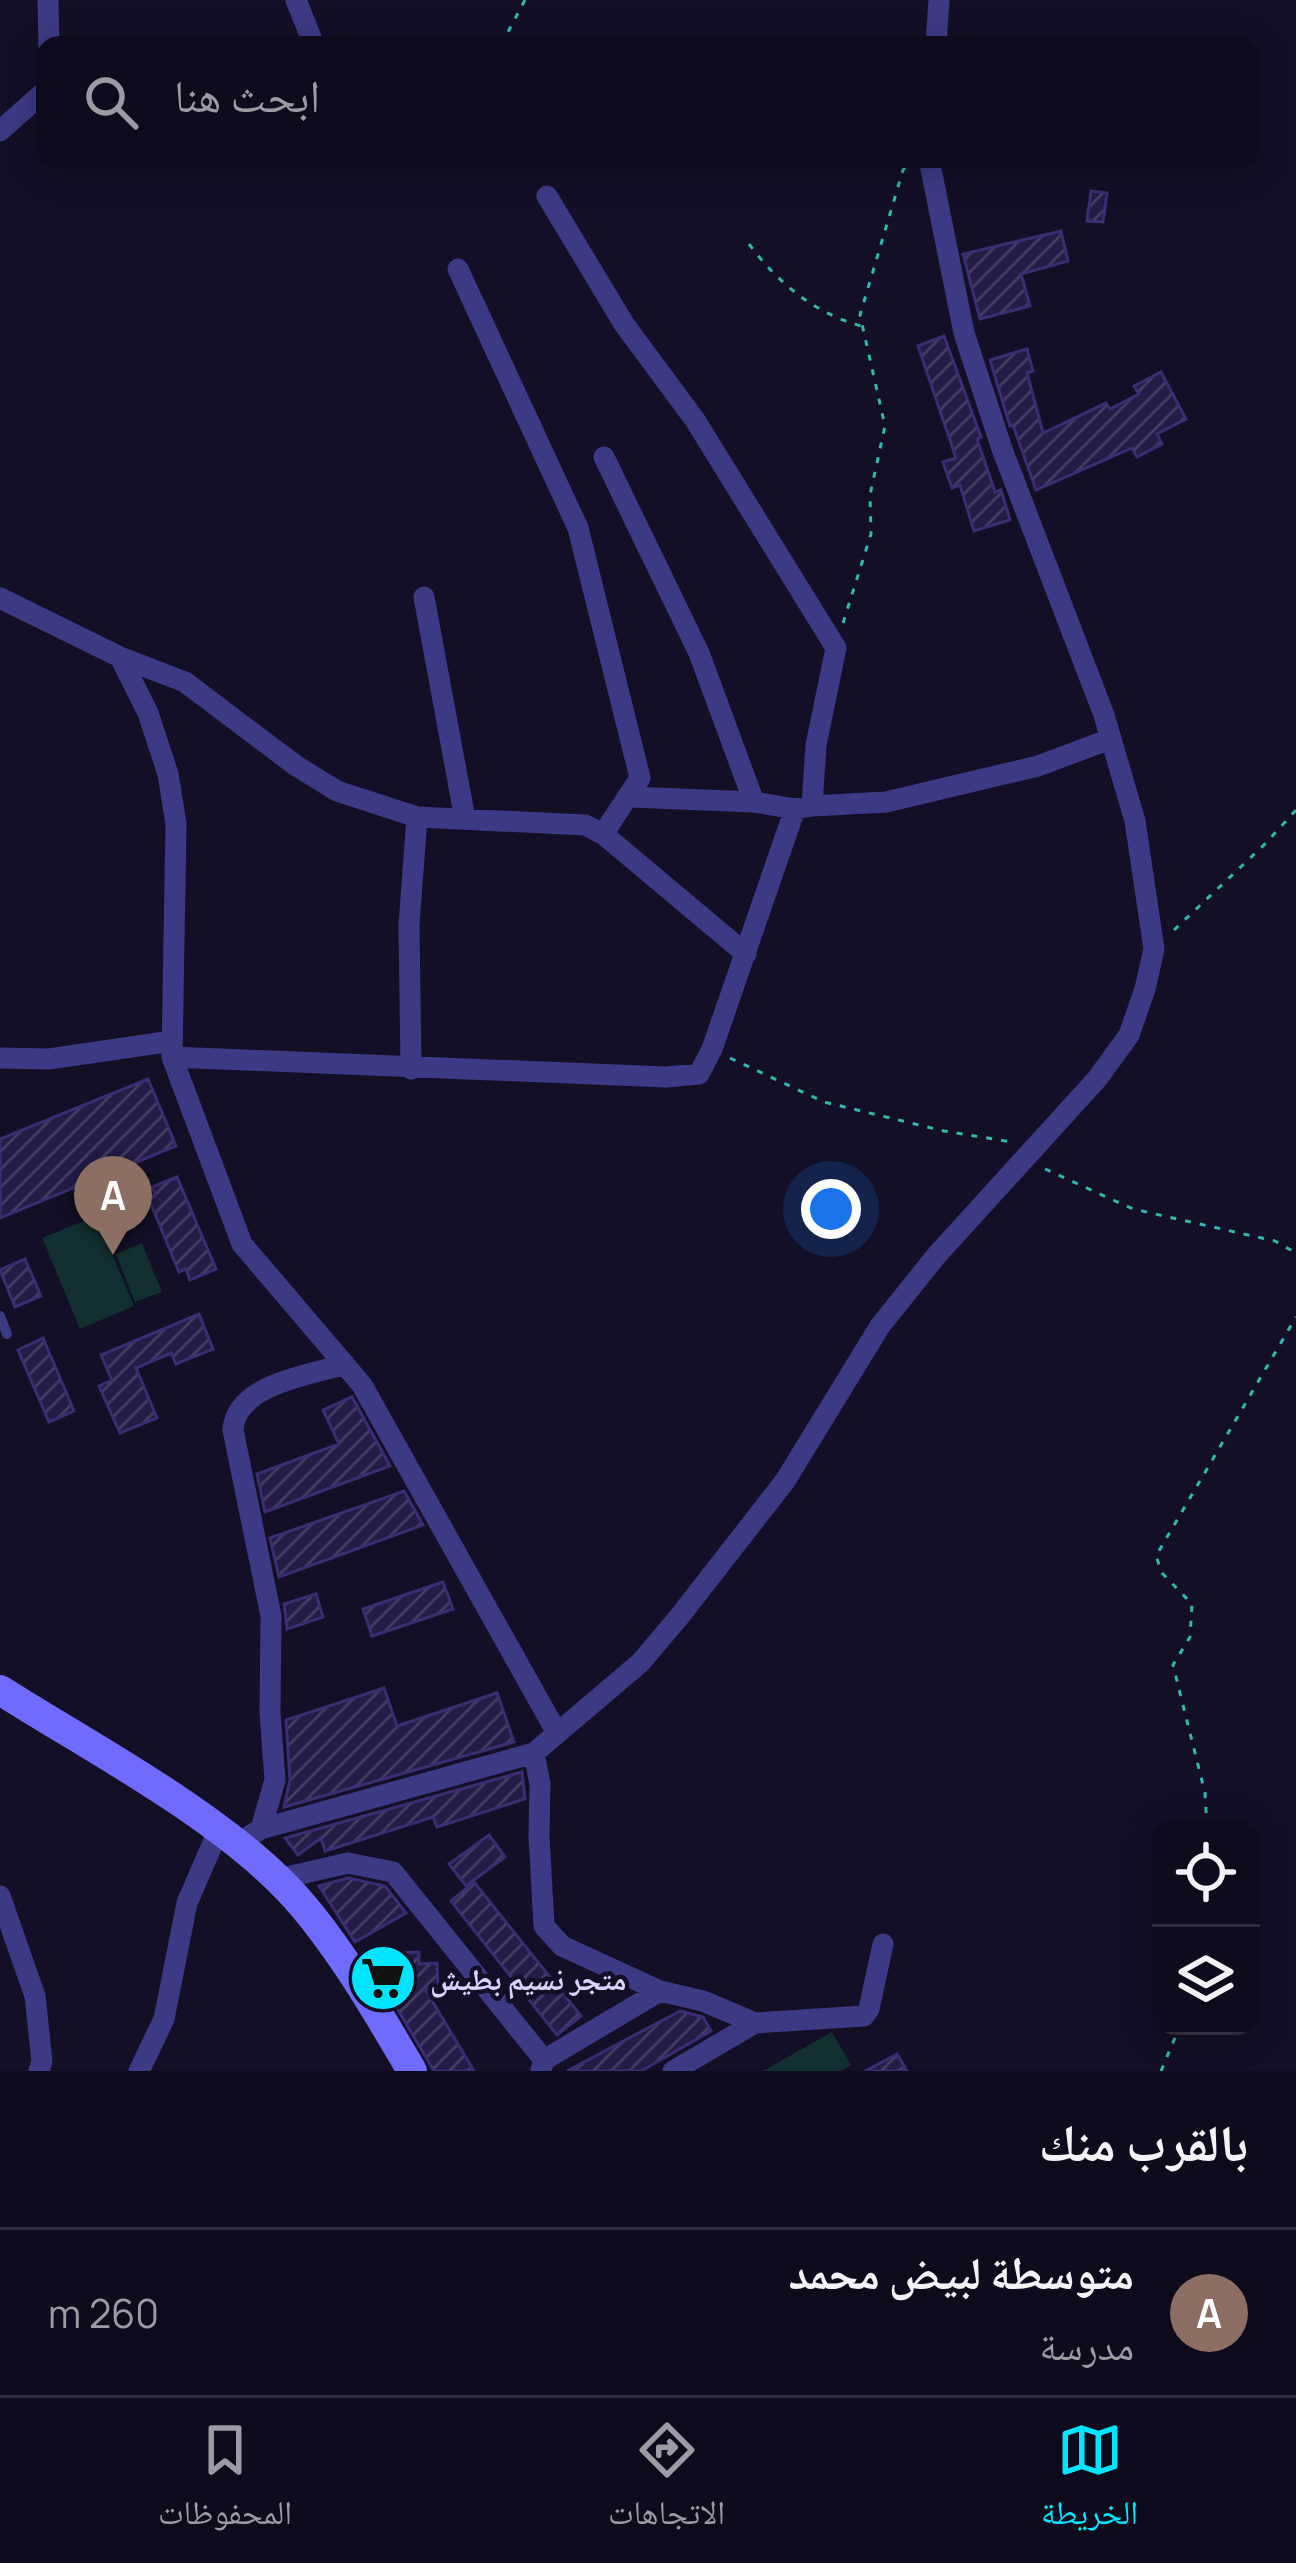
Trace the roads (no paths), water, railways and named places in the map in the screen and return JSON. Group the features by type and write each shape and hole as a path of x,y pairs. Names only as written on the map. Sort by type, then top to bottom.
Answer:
{"main road":[{"path":"0,1690 239,1834 364,1990 412,2071"}],"street":[{"path":"48,0 49,36"},
{"path":"296,0 310,36"},
{"path":"937,36 939,0"},
{"path":"0,131 36,100"},
{"path":"239,1834 534,1753 640,1663 785,1481 880,1326 936,1256 1097,1079 1129,1035 1154,949 1135,821 964,333 931,168"},
{"path":"0,1058 172,1049 410,1069 699,1074 804,808 836,648 695,420 624,324 547,196"},
{"path":"458,269 578,528 640,778 603,834"},
{"path":"604,457 698,653 754,802"},
{"path":"424,597 465,819"},
{"path":"0,598 120,657 185,682 295,765 338,790 417,817 585,825 603,834 746,954"},
{"path":"120,657 148,713 168,774 176,824 172,1049 242,1244 346,1364 371,1401 557,1733"},
{"path":"630,797 804,808 886,802 1038,766 1110,739"},
{"path":"410,1069 409,925 417,817"},
{"path":"139,2071 164,2019 187,1903 275,1780 271,1616 232,1430 234,1413 243,1402 267,1389 346,1364"},
{"path":"534,1753 540,1784 544,1926 562,1946 660,1991 704,2001 755,2024"},
{"path":"278,1879 348,1863 393,1872 542,2065 660,1991"},
{"path":"0,1896 35,1996 39,2071"},
{"path":"673,2071 755,2024 864,2016 883,1944"}],"lane":[{"path":"0,1316 7,1334"}],"place":[{"name":"متوسطة لبيض محمد","path":"113,1255"},
{"name":"متجر نسيم بطيش","path":"383,1978"}]}
